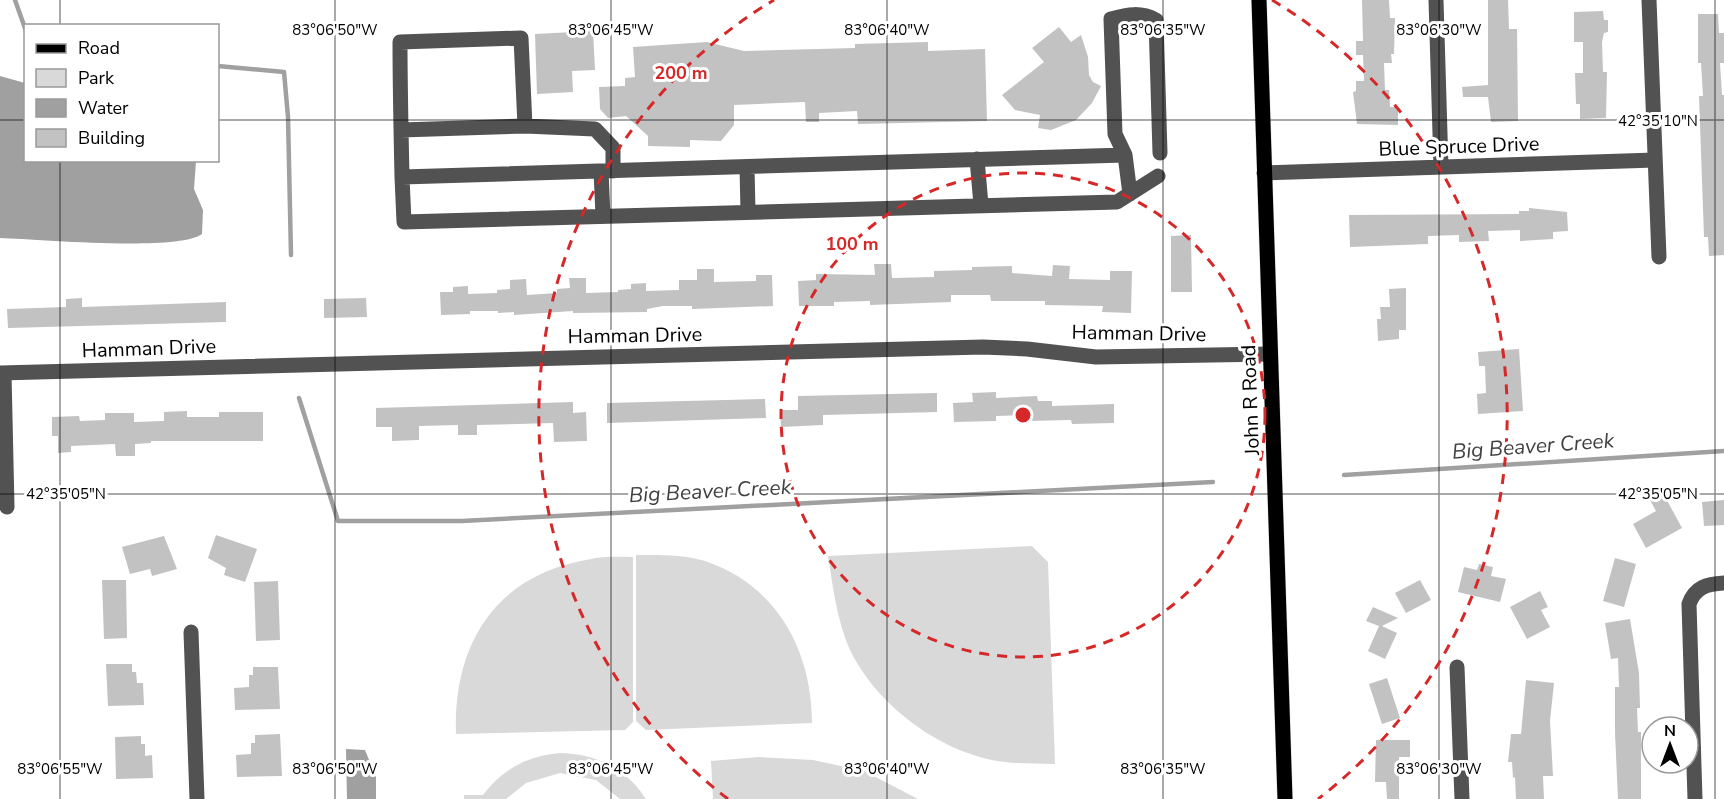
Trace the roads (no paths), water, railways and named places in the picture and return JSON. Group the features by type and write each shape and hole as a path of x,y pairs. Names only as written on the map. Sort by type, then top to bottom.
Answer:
{"main road":[{"name":"John R Road","path":"1259,0 1285,799"}],"street":[{"path":"1436,0 1441,167"},
{"path":"1649,0 1659,258"},
{"path":"1130,194 1125,155 1115,134 1111,19 1144,14 1156,20 1160,153"},
{"path":"525,126 521,38 400,42 404,222 1117,202 1158,176"},
{"path":"401,130 525,126 595,129 613,148 607,171 603,216"},
{"path":"402,177 1125,155"},
{"path":"977,159 981,205"},
{"name":"Blue Spruce Drive","path":"1264,173 1655,160"},
{"path":"747,167 748,212"},
{"name":"Hamman Drive","path":"2,373 983,347 1027,349 1096,357 1270,354"},
{"path":"2,373 7,507"},
{"path":"1695,799 1689,604 1698,590 1724,582"},
{"path":"191,632 197,799"},
{"path":"1457,667 1462,799"}],"water":[{"path":"0,76 24,83 24,162 196,162 194,189 203,210 202,234 188,239 137,243 0,238"},
{"path":"346,749 365,750 376,777 376,799 347,799"}],"waterway":[{"name":"Big Beaver Creek","path":"15,0 24,25"},
{"name":"Big Beaver Creek","path":"219,66 284,72 288,117 291,255"},
{"name":"Big Beaver Creek","path":"299,398 338,521 462,521 1213,482"},
{"name":"Big Beaver Creek","path":"1344,475 1724,451"}]}
